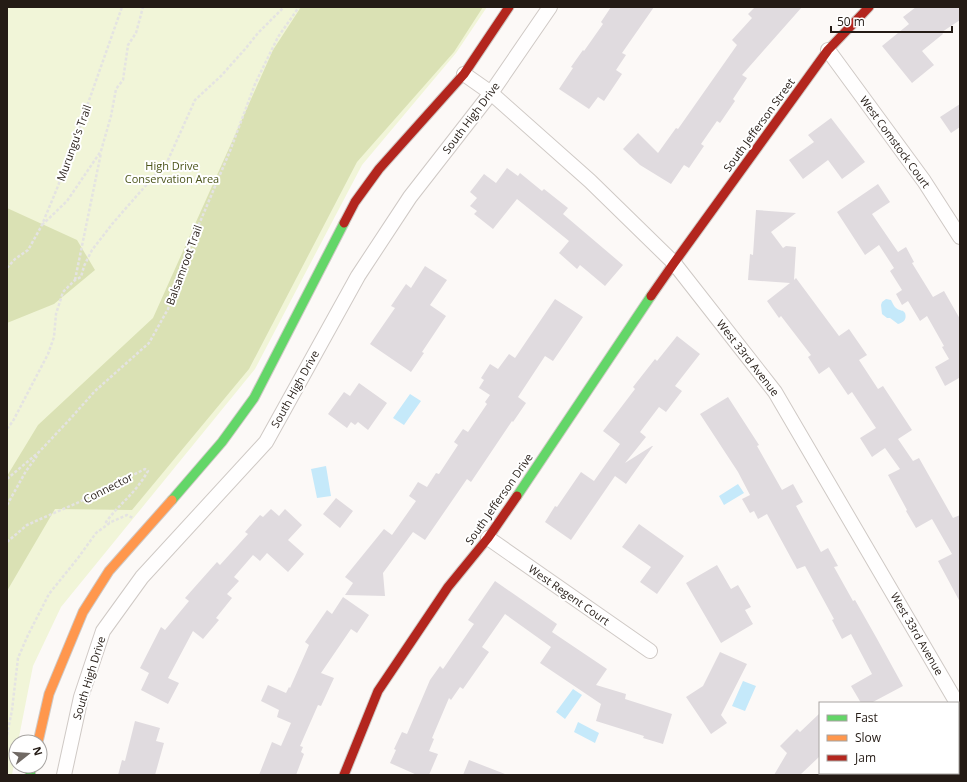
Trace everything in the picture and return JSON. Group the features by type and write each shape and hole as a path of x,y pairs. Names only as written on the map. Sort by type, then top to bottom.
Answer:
{"street":[{"path":"40,734 49,694 82,612 109,570 222,442 254,398 355,202 379,169 464,74 509,7"},
{"name":"South High Drive","path":"64,775 81,697 103,631 142,577 266,442 358,276 410,197 491,93 550,7"},
{"name":"South Jefferson Street","path":"674,263 828,50 870,7"},
{"name":"West Comstock Court","path":"828,50 924,181 960,237"},
{"name":"West 33rd Avenue","path":"464,74 491,93 590,181 674,263 775,392 956,702"},
{"name":"South Jefferson Drive","path":"344,775 378,691 448,587 488,538 674,263"},
{"name":"West Regent Court","path":"488,538 650,651"}],"path":[{"name":"Murungu's Trail","path":"7,268 15,259 28,250 41,227 68,160 122,7"},
{"path":"75,280 101,151 111,116 116,89 123,80 128,45 136,33 143,7"},
{"path":"7,429 48,354 54,337 56,314 63,292 75,280 81,277 84,266 92,250 108,228 168,160 194,100 221,76 258,33 284,7"},
{"name":"Balsamroot Trail","path":"7,479 39,452 95,390 149,343 168,309 189,248 230,151 255,84 278,37 299,7"},
{"path":"41,227 67,201 101,151"},
{"path":"7,505 26,471 39,452"},
{"name":"Connector","path":"7,542 27,525 77,503 145,469 148,471 138,487 106,522 111,522"},
{"path":"7,735 12,710 18,658 49,594 96,533 111,522 128,515 148,527"}],"green space":[{"name":"High Drive Conservation Area","path":"7,7 487,7 456,53 362,165 255,369 61,607 33,666 20,734 8,734 8,774 12,774 7,775"},
{"path":"301,7 483,7 454,52 357,162 249,369 132,510 55,509 7,591 7,476 38,425 153,318 273,50"},
{"path":"7,208 77,240 95,270 54,304 7,323"}],"water":[{"path":"886,299 891,300 895,307 905,313 906,317 903,321 898,324 882,314 881,305"},
{"path":"410,394 421,401 404,425 393,418"},
{"path":"326,466 331,496 317,498 311,469"},
{"path":"738,484 744,493 724,505 719,496"},
{"path":"743,681 756,686 745,711 732,706"},
{"path":"573,689 582,695 565,719 556,712"},
{"path":"578,722 599,733 595,743 574,732"}],"building":[{"path":"611,7 654,7 622,53 626,55 616,70 622,74 604,101 598,97 589,109 559,89 573,68 571,67 603,24 601,22"},
{"path":"755,7 802,7 742,75 747,78 733,99 735,101 720,123 717,121 701,144 704,146 689,168 684,165 671,184 640,165 623,149 638,133 658,153 676,128 678,129 737,45 732,40 752,18 748,14"},
{"path":"916,7 960,7 960,20 942,32 943,34 922,51 934,65 912,83 882,46 909,24 903,17"},
{"path":"960,104 960,127 951,133 940,117"},
{"path":"831,118 865,162 842,179 828,160 803,179 789,160 814,142 808,135"},
{"path":"507,168 518,176 520,173 542,191 544,189 568,208 563,214 623,265 605,286 580,265 577,269 559,253 569,241 517,199 493,229 474,214 477,211 470,206 477,198 470,192 484,174 496,183"},
{"path":"878,184 890,202 872,214 898,252 906,247 914,262 912,263 933,297 944,291 960,319 960,380 959,378 945,386 935,367 949,359 942,347 944,346 927,316 920,321 908,301 902,305 896,294 902,290 890,271 894,268 879,245 865,255 837,212"},
{"path":"756,210 796,213 771,232 783,248 786,246 796,247 794,280 796,278 839,336 849,329 867,355 859,360 878,389 883,386 912,430 898,439 913,461 919,458 953,518 960,515 960,602 938,561 952,554 932,519 916,528 888,475 900,469 885,448 872,457 860,438 876,428 852,392 848,395 829,367 819,374 808,357 811,355 781,316 779,318 767,301 790,283 748,280 750,254 753,255"},
{"path":"425,266 447,280 430,305 446,316 422,352 424,353 411,372 370,344 395,308 391,306 406,284 411,288"},
{"path":"555,299 583,317 553,361 545,356 518,397 526,403 513,422 512,421 471,482 467,479 425,540 413,532 383,573 385,596 345,595 353,583 345,577 384,529 392,535 416,501 409,496 418,482 427,487 436,473 439,474 458,445 454,442 463,429 468,432 487,404 485,402 490,395 479,388 484,380 481,378 490,364 498,369 509,354 515,358"},
{"path":"677,336 700,354 675,386 682,391 666,412 659,407 640,432 646,437 625,463 653,446 626,484 615,476 571,540 545,522 555,506 557,507 581,472 594,481 620,444 603,431 635,389 633,387 655,359 657,361"},
{"path":"359,383 387,403 368,430 358,422 355,425 351,422 347,428 328,414 344,392 350,396"},
{"path":"728,397 759,445 757,446 782,490 793,484 803,502 796,506 821,552 828,548 838,566 834,567 853,601 855,600 903,686 873,702 860,702 851,686 872,674 851,634 842,639 832,620 834,619 805,566 797,569 767,514 758,519 754,511 750,513 742,499 750,495 738,472 700,414"},
{"path":"336,498 353,511 340,528 323,514"},
{"path":"271,509 279,516 285,509 302,525 288,540 304,554 288,572 267,553 260,561 253,555 234,577 239,581 227,594 232,598 216,618 219,620 203,639 193,631 168,678 179,683 168,704 141,690 149,673 140,668 161,627 165,630 189,601 185,598 217,562 220,565 248,534 245,532 260,515 263,517"},
{"path":"639,524 684,556 657,594 640,582 651,567 622,547"},
{"path":"717,565 731,589 738,585 751,607 745,610 753,624 721,643 686,583"},
{"path":"495,581 557,624 552,632 607,669 596,685 626,694 625,699 672,714 663,744 643,738 644,736 596,721 601,704 540,663 551,647 505,614 482,647 489,652 463,689 460,687 451,700 449,698 432,738 434,739 429,751 438,754 429,775 417,775 390,763 396,750 394,749 402,732 407,734 430,680 440,666 443,669 474,624 468,620"},
{"path":"343,597 369,615 357,633 351,629 321,673 334,678 321,706 318,705 300,746 303,747 301,752 304,754 296,775 259,775 272,742 281,746 291,723 277,717 279,710 261,701 268,685 286,693 289,687 290,688 309,645 305,642 327,610 332,614"},
{"path":"720,652 747,664 721,715 727,723 711,734 686,697 703,686"},
{"path":"819,714 819,757 800,775 774,775 787,753 780,746 797,729 800,732"},
{"path":"135,721 160,728 156,741 164,743 155,775 118,775 122,760 125,761"},
{"path":"469,760 505,774 463,775"}],"traffic: fast":[{"path":"172,500 222,442 254,398 344,223"},
{"path":"517,496 651,296"}],"traffic: slow":[{"path":"40,734 49,694 83,612 109,571 172,500"}],"traffic: jam":[{"path":"344,223 355,202 379,169 464,74 509,7"},
{"path":"651,296 828,50 869,7"},
{"path":"344,775 378,691 448,587 488,538 517,496"}]}
